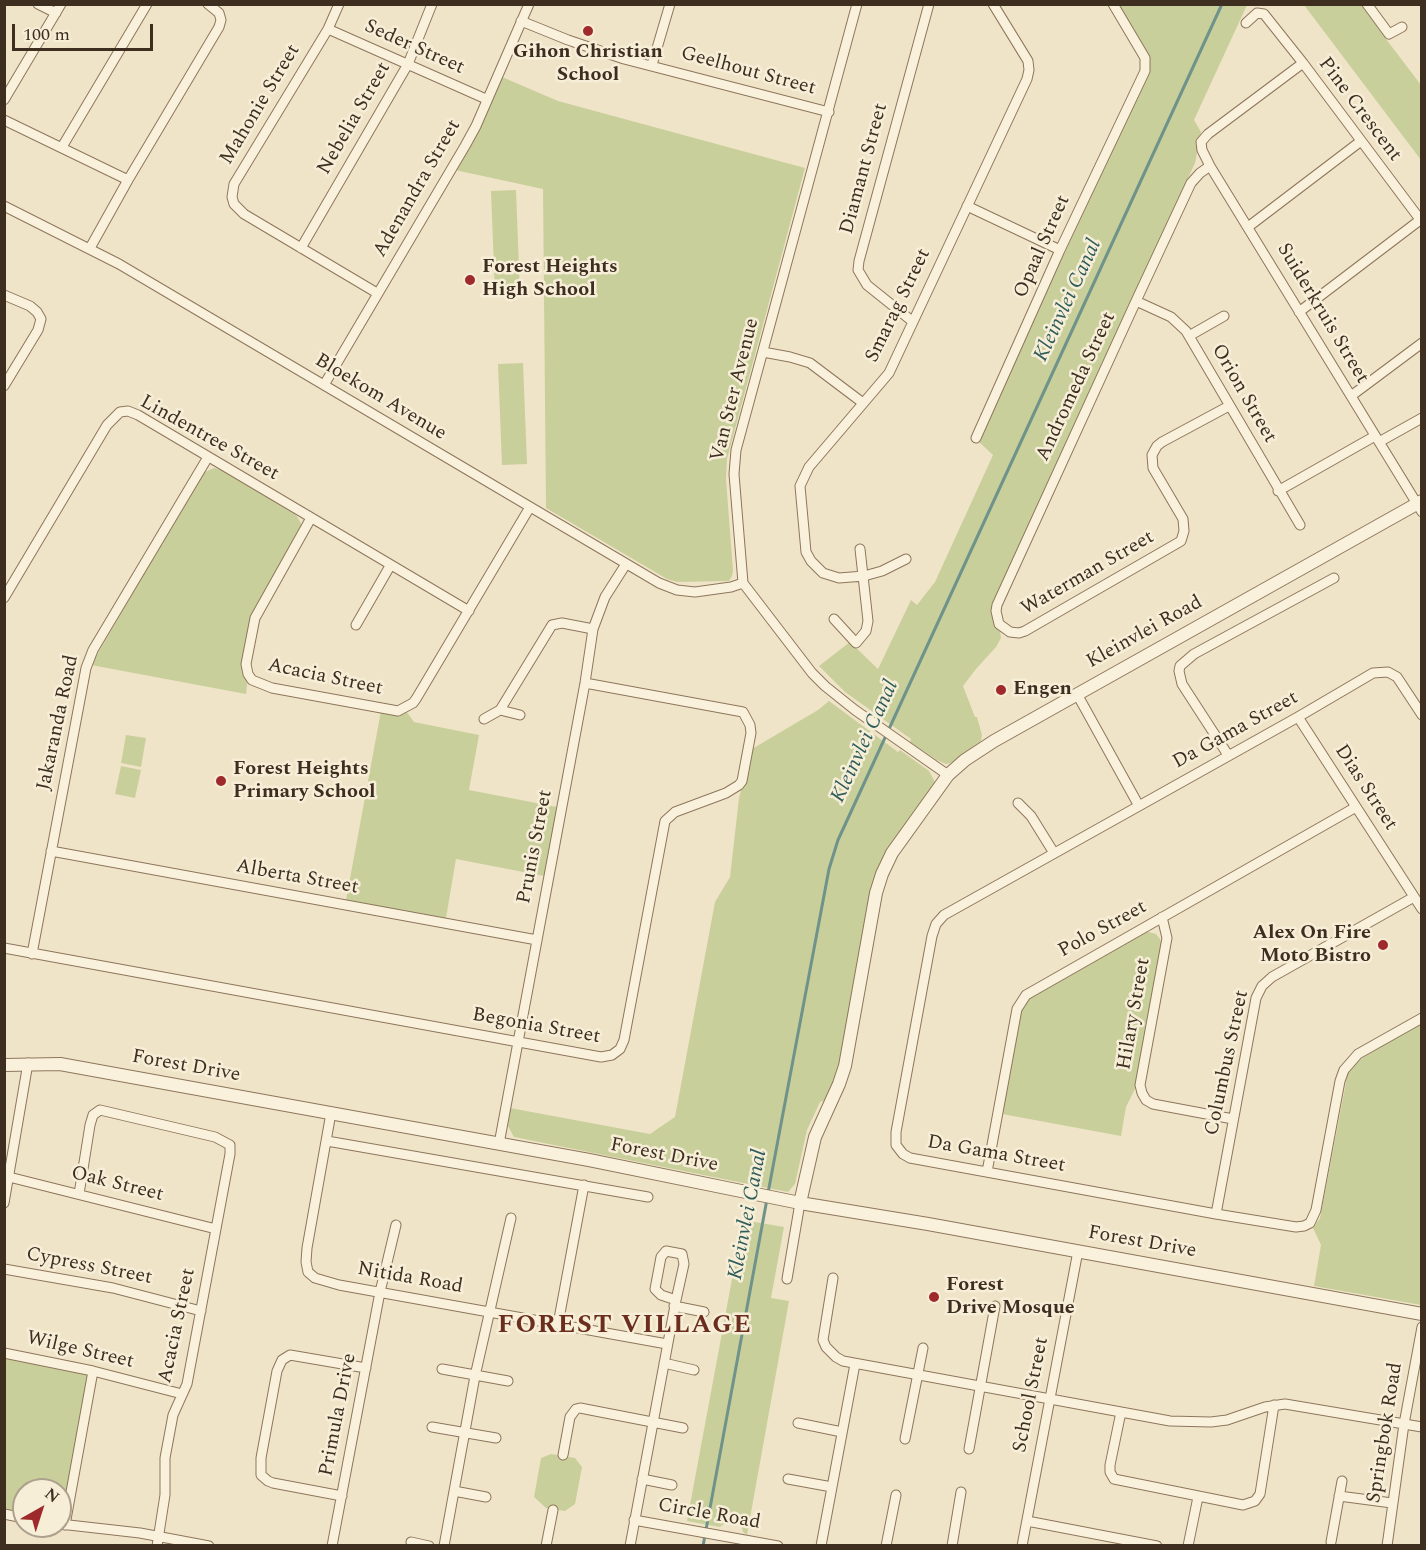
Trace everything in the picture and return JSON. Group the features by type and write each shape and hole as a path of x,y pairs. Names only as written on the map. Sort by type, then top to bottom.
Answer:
{"street":[{"path":"4,100 59,9 38,4"},
{"path":"62,147 147,4"},
{"path":"90,248 219,27 221,20 219,13 208,4"},
{"name":"Mahonie Street","path":"339,4 328,29 232,189 234,204 239,210 377,293"},
{"name":"Nebelia Street","path":"301,248 408,64 432,4"},
{"name":"Adenandra Street","path":"324,385 476,126 529,4"},
{"path":"652,65 670,4"},
{"name":"Van Ster Avenue","path":"743,583 734,474 735,459 857,4"},
{"name":"Diamant Street","path":"912,321 867,285 858,270 929,4"},
{"name":"Smarag Street","path":"906,559 882,571 864,576 833,577 823,573 811,561 804,545 800,486 809,467 889,373 1027,79 1028,61 993,4"},
{"name":"Opaal Street","path":"976,438 1060,250 1145,71 1145,58 1113,4"},
{"path":"1367,4 1389,34 1402,27"},
{"path":"1246,23 1257,13 1264,14 1303,63"},
{"name":"Geelhout Street","path":"521,21 568,40 652,65 829,112"},
{"name":"Seder Street","path":"328,29 486,99"},
{"name":"Pine Crescent","path":"1201,142 1208,134 1303,63 1421,221"},
{"path":"4,120 128,180"},
{"path":"1248,227 1361,141"},
{"name":"Suiderkruis Street","path":"1201,142 1202,150 1210,166 1420,506"},
{"name":"Andromeda Street","path":"1004,628 997,619 997,605 1191,183 1210,166"},
{"name":"Bloekom Avenue","path":"4,206 90,248 659,583 686,591 722,589 743,583"},
{"path":"968,206 1060,250"},
{"path":"1299,312 1421,221"},
{"path":"4,295 30,306 41,319 38,330 4,386"},
{"name":"Orion Street","path":"1136,300 1171,317 1189,336 1300,525"},
{"path":"1189,336 1224,316"},
{"path":"1351,396 1422,343"},
{"path":"763,352 810,363 863,403"},
{"name":"Waterman Street","path":"1004,628 1019,633 1025,631 1181,541 1184,531 1183,519 1153,468 1152,455 1162,442 1229,406"},
{"name":"Lindentree Street","path":"4,598 106,425 120,412 128,411 138,414 469,611"},
{"path":"1278,491 1422,418"},
{"name":"Jakaranda Road","path":"32,954 88,661 208,457"},
{"name":"Kleinvlei Road","path":"800,1203 815,1137 845,1066 876,893 882,874 892,854 948,775 994,741 1420,506"},
{"name":"Acacia Street","path":"311,518 255,618 246,664 248,674 252,680 272,688 398,711 416,699 530,507"},
{"path":"834,619 856,643 864,634 868,621 860,549"},
{"name":"Prunis Street","path":"499,1144 585,683 593,629 604,597 626,564"},
{"path":"356,625 390,566"},
{"path":"1228,755 1182,684 1179,676 1180,666 1194,654 1335,578"},
{"path":"743,583 812,673 841,700 948,775"},
{"path":"484,719 500,710 552,625 556,622 593,629"},
{"name":"Da Gama Street","path":"1422,715 1397,677 1388,672 1373,673 949,912 936,924 932,936 896,1132 896,1145 903,1154 910,1158 1296,1227 1310,1223 1316,1210 1340,1080 1344,1070 1358,1054 1422,1018"},
{"name":"Begonia Street","path":"4,948 601,1057 612,1055 620,1049 624,1040 665,820 675,812 732,790 742,781 751,733 749,721 743,712 585,683"},
{"path":"1077,694 1139,806"},
{"path":"500,710 520,715"},
{"name":"Dias Street","path":"1298,717 1422,909"},
{"path":"1018,803 1031,816 1054,854"},
{"name":"Polo Street","path":"987,1172 1017,1009 1022,998 1356,807"},
{"name":"Alberta Street","path":"51,851 537,940"},
{"name":"Columbus Street","path":"1216,1214 1256,998 1262,986 1272,977 1414,897"},
{"name":"Hilary Street","path":"1162,917 1167,938 1140,1085 1142,1093 1146,1100 1153,1104 1233,1119"},
{"path":"4,1203 28,1063"},
{"name":"Forest Drive","path":"4,1065 60,1064 499,1144 800,1203 1422,1314"},
{"name":"Acacia Street","path":"79,1194 90,1125 93,1115 100,1110 215,1137 227,1142 231,1148 187,1384 173,1415 165,1458 165,1495 158,1541"},
{"name":"Nitida Road","path":"331,1113 306,1248 308,1272 315,1278 325,1282 667,1344"},
{"path":"327,1141 648,1197"},
{"name":"Oak Street","path":"9,1177 216,1229"},
{"path":"558,1324 584,1185"},
{"path":"787,1279 800,1203"},
{"path":"444,1545 475,1376 511,1218"},
{"name":"Primula Drive","path":"332,1545 380,1292 396,1225"},
{"path":"630,1545 667,1344 675,1303 684,1258 680,1252 666,1251 661,1257 655,1289 675,1303 704,1312"},
{"name":"School Street","path":"1022,1545 1078,1251"},
{"name":"Cypress Street","path":"4,1269 113,1288 201,1311"},
{"path":"833,1278 823,1340 836,1358 855,1364 1170,1421 1227,1420 1274,1405 1285,1404 1422,1427"},
{"path":"969,1449 995,1306"},
{"name":"Springbok Road","path":"1387,1545 1404,1424 1422,1327"},
{"path":"905,1439 923,1348"},
{"name":"Wilge Street","path":"4,1353 93,1371 182,1394"},
{"path":"342,1496 273,1483 261,1475 261,1458 277,1371 282,1360 290,1355 366,1368"},
{"path":"664,1363 694,1370"},
{"path":"821,1545 855,1364"},
{"path":"442,1369 508,1381"},
{"path":"72,1479 93,1371"},
{"path":"1120,1412 1110,1465 1112,1476 1119,1481 1243,1505 1250,1504 1258,1498 1274,1405"},
{"path":"563,1455 570,1417 576,1409 580,1408 683,1428"},
{"path":"798,1423 842,1432"},
{"path":"432,1428 496,1438"},
{"path":"642,1479 672,1485"},
{"path":"788,1479 832,1487"},
{"path":"1331,1542 1342,1481"},
{"path":"454,1491 486,1497"},
{"path":"952,1545 961,1492"},
{"path":"886,1545 896,1495"},
{"path":"1339,1496 1392,1503"},
{"path":"1188,1545 1198,1497"},
{"path":"546,1545 553,1510"},
{"name":"Circle Road","path":"634,1520 778,1545"},
{"path":"1027,1521 1157,1545"},
{"path":"72,1527 158,1541 209,1545"},
{"path":"1095,1545 1097,1534"},
{"path":"411,1542 429,1545"}],"green space":[{"path":"1118,5 1247,5 1194,120 1201,132 1195,163 992,604 991,614 1001,638 963,686 975,717 977,717 982,735 981,741 951,763 946,764 910,742 911,739 845,692 819,666 850,642 878,669 911,600 917,605 935,582 993,455 978,441 1149,70 1148,54"},
{"path":"1304,5 1363,5 1387,36 1386,39 1421,85 1421,160"},
{"path":"502,77 558,101 805,168 727,459 726,479 733,571 729,581 677,582 667,579 546,508 543,189 455,170"},
{"path":"516,190 520,292 495,293 491,191"},
{"path":"523,363 527,464 502,465 498,364"},
{"path":"214,468 296,515 302,525 256,609 246,694 91,665 203,473"},
{"path":"829,701 898,752 900,750 929,771 935,782 888,849 838,1068 827,1097 820,1102 807,1130 795,1184 788,1192 514,1137 508,1126 510,1108 650,1134 675,1117 715,902 730,877 739,798 752,749 818,710"},
{"path":"381,711 406,711 414,722 479,735 469,790 557,807 544,876 456,859 446,918 346,900"},
{"path":"126,735 146,738 141,767 121,763"},
{"path":"121,766 141,770 135,798 115,794"},
{"path":"1145,931 1156,934 1162,946 1136,1087 1126,1107 1121,1136 1002,1114 1022,1008 1026,999"},
{"path":"1421,1021 1421,1305 1314,1286 1321,1245 1313,1228 1320,1218 1348,1072 1358,1061"},
{"path":"743,1220 784,1227 771,1298 789,1301 747,1535 743,1532 741,1525 726,1522 720,1527 687,1521"},
{"path":"4,1358 88,1375 69,1478 12,1478 12,1512 5,1511"},
{"path":"551,1454 575,1458 582,1467 575,1504 565,1511 546,1508 534,1497 541,1458"}],"waterway":[{"name":"Kleinvlei Canal","path":"768,1193 829,869 838,840 1222,4"},
{"name":"Kleinvlei Canal","path":"703,1546 767,1199"}],"place":[{"name":"Gihon Christian School","path":"588,31"},
{"name":"Forest Heights High School","path":"470,280"},
{"name":"Engen","path":"1001,690"},
{"name":"Forest Heights Primary School","path":"221,781"},
{"name":"Alex On Fire Moto Bistro","path":"1383,945"},
{"name":"Forest Drive Mosque","path":"934,1297"}],"district":[{"name":"FOREST VILLAGE","path":"625,1327"}]}
